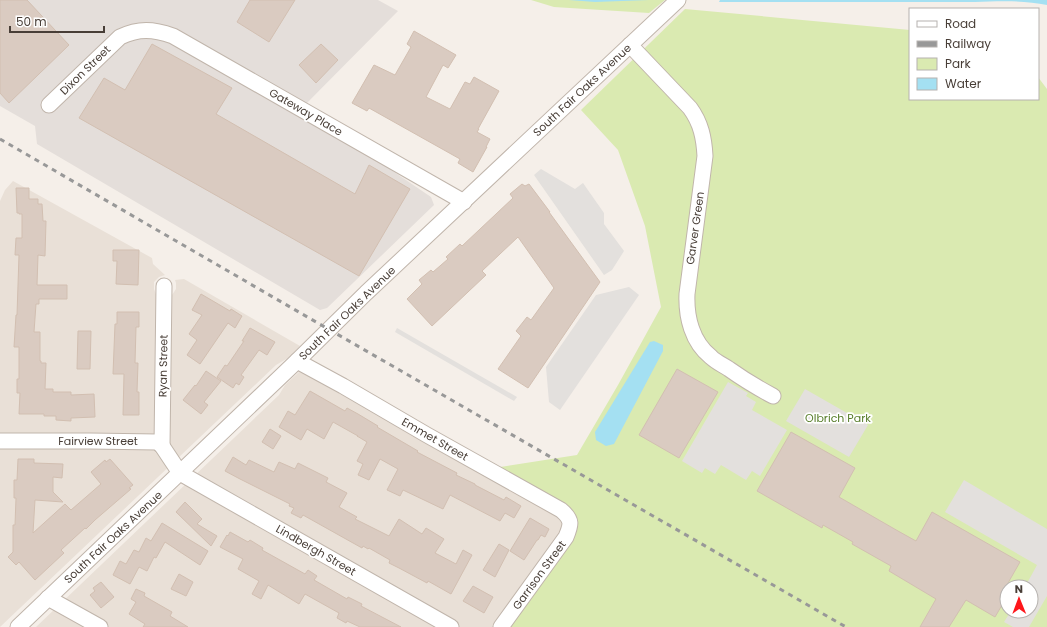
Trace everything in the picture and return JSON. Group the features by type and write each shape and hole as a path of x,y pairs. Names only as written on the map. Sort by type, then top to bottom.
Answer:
{"street":[{"name":"South Fair Oaks Avenue","path":"18,627 297,361 366,293 678,0"},
{"name":"Dixon Street","path":"48,105 120,37 130,32 145,30"},
{"name":"Gateway Place","path":"145,30 159,31 173,36 464,202"},
{"name":"Garver Green","path":"630,45 690,108 696,116 703,135 705,156 686,294 686,305 691,328 696,338 711,357 747,382 773,396"},
{"name":"Ryan Street","path":"162,446 164,286"},
{"name":"Emmet Street","path":"297,361 561,510 566,514 570,521"},
{"name":"Fairview Street","path":"0,441 157,442 162,446"},
{"path":"162,446 180,473"},
{"name":"Lindbergh Street","path":"180,473 451,627"},
{"name":"Garrison Street","path":"501,627 566,537 571,526 570,521"},
{"path":"48,598 100,627"}],"shaded area":[{"path":"0,0 378,0 398,11 301,109 431,197 434,205 327,308 320,310 37,144 35,126 0,106"},
{"path":"541,169 575,189 583,183 604,213 604,224 624,251 612,270 604,275 534,175"},
{"path":"13,181 152,258 153,264 165,275 159,277 154,282 154,289 157,297 170,298 176,289 175,280 184,279 300,346 288,358 276,365 0,627 0,201 5,190"},
{"path":"629,287 639,295 560,410 549,402 546,367 596,295"},
{"path":"397,328 517,397 514,401 395,332"},
{"path":"299,372 305,373 564,521 562,532 493,627 36,627 279,395 285,385"},
{"path":"728,382 748,393 746,396 756,402 752,410 787,430 760,476 752,471 746,480 721,465 715,474 705,468 702,473 682,461"},
{"path":"805,389 868,425 849,457 786,421"},
{"path":"964,480 1047,529 1047,596 1039,610 1039,579 1029,579 1037,565 945,512"},
{"path":"1006,619 1034,619 1029,627 1013,627 1004,622"}],"green space":[{"path":"531,0 665,0 649,13 554,7"},
{"name":"Olbrich Park","path":"685,9 909,30 909,100 1039,100 1039,78 1047,89 1047,627 501,627 571,526 487,469 577,455 661,307 645,226 618,150 581,110"}],"water":[{"path":"569,0 649,0 595,2"},
{"path":"720,0 1047,0 1047,5 1011,1 719,2"},
{"path":"654,341 663,345 663,351 614,444 606,446 596,440 595,432 650,342"}],"building":[{"path":"0,0 27,0 69,45 9,103 0,93"},
{"path":"250,0 295,0 269,42 237,22"},
{"path":"414,31 456,55 448,68 443,65 426,97 450,109 465,82 470,84 474,77 499,91 477,132 490,139 473,172 458,163 460,159 369,108 367,111 352,103 374,65 395,75 411,47 407,44"},
{"path":"152,44 232,88 216,114 355,194 369,165 410,189 359,276 79,118 104,78 125,90"},
{"path":"321,44 338,60 316,83 299,65"},
{"path":"522,184 525,186 529,184 600,282 528,388 498,369 521,336 516,331 527,317 531,320 554,288 518,237 482,271 486,275 432,326 407,299 422,284 419,280 431,270 433,272 448,259 446,257 460,244 462,246 513,198 510,194"},
{"path":"16,188 29,188 29,199 38,199 38,204 42,204 43,221 46,221 45,256 38,255 37,285 67,285 67,299 39,299 39,304 36,304 34,332 40,332 40,361 41,363 46,363 45,389 53,389 53,392 71,392 71,395 94,394 95,417 71,418 71,421 56,420 56,416 44,416 44,414 19,414 20,393 17,393 17,379 19,379 19,347 14,347 17,315 19,255 15,255 16,238 22,238 22,214 17,213"},
{"path":"113,250 139,250 138,285 116,284 117,261 113,261"},
{"path":"201,294 230,311 231,309 242,316 235,328 228,323 200,364 187,355 197,340 189,334 202,315 192,310"},
{"path":"117,312 139,312 139,327 136,327 135,363 138,363 137,392 139,392 139,415 123,415 124,374 113,374 115,324 117,324"},
{"path":"250,328 275,342 267,355 259,350 241,375 244,377 239,385 236,383 233,388 217,377 225,365 227,366 244,341 242,341"},
{"path":"78,331 91,331 90,369 77,369"},
{"path":"677,369 718,392 679,458 639,435"},
{"path":"206,371 221,381 204,402 208,405 201,414 183,400 195,385 196,386"},
{"path":"310,391 345,411 347,408 358,414 418,451 417,452 457,473 456,475 504,500 506,497 521,506 514,518 505,513 500,521 450,495 443,509 403,490 400,496 387,490 398,469 380,459 369,480 358,475 363,464 357,461 367,442 358,436 333,422 324,439 307,429 301,440 279,427 288,411 295,415"},
{"path":"270,429 281,436 273,449 262,442"},
{"path":"791,432 855,468 839,497 898,531 916,541 932,512 1020,562 1010,579 999,579 999,610 995,617 966,600 949,627 920,627 936,599 889,571 891,566 852,544 853,542 823,525 822,528 757,491"},
{"path":"233,457 246,465 249,460 274,472 279,462 295,469 298,463 328,478 326,482 347,493 339,507 357,517 355,519 389,536 399,519 422,534 426,528 444,539 435,553 456,564 463,550 472,555 451,594 428,581 427,583 389,563 390,560 369,548 368,549 363,546 362,548 303,515 301,518 291,513 294,508 289,506 290,504 225,471"},
{"path":"18,459 34,459 34,463 63,464 62,478 53,477 53,492 63,502 35,500 33,533 65,504 71,510 101,484 91,472 105,460 106,462 110,459 133,485 129,488 131,489 61,550 64,553 35,580 19,562 16,565 8,557 13,552 13,525 15,525 16,498 14,498 14,480 17,480"},
{"path":"185,502 202,519 197,524 217,536 211,546 176,512"},
{"path":"530,518 549,529 545,537 541,535 524,560 510,551"},
{"path":"162,523 208,551 200,565 165,542 156,558 154,557 147,571 139,567 130,584 113,575 120,561 126,564 134,550 139,552 146,538 151,541"},
{"path":"230,532 248,542 250,540 263,548 262,550 305,574 308,570 317,576 314,580 347,599 348,597 362,604 361,606 401,627 360,627 347,621 346,623 337,618 339,613 305,594 299,604 268,585 261,599 252,594 259,581 238,569 243,559 220,547"},
{"path":"499,544 509,550 495,577 483,570"},
{"path":"179,574 193,582 186,596 171,589"},
{"path":"101,582 114,597 101,608 90,595 95,591 93,588"},
{"path":"473,586 493,597 484,613 463,601"},
{"path":"136,589 145,593 144,596 172,612 170,616 188,627 143,627 145,624 129,614 136,602 131,599"}],"railway":[{"path":"0,139 846,627"}]}
